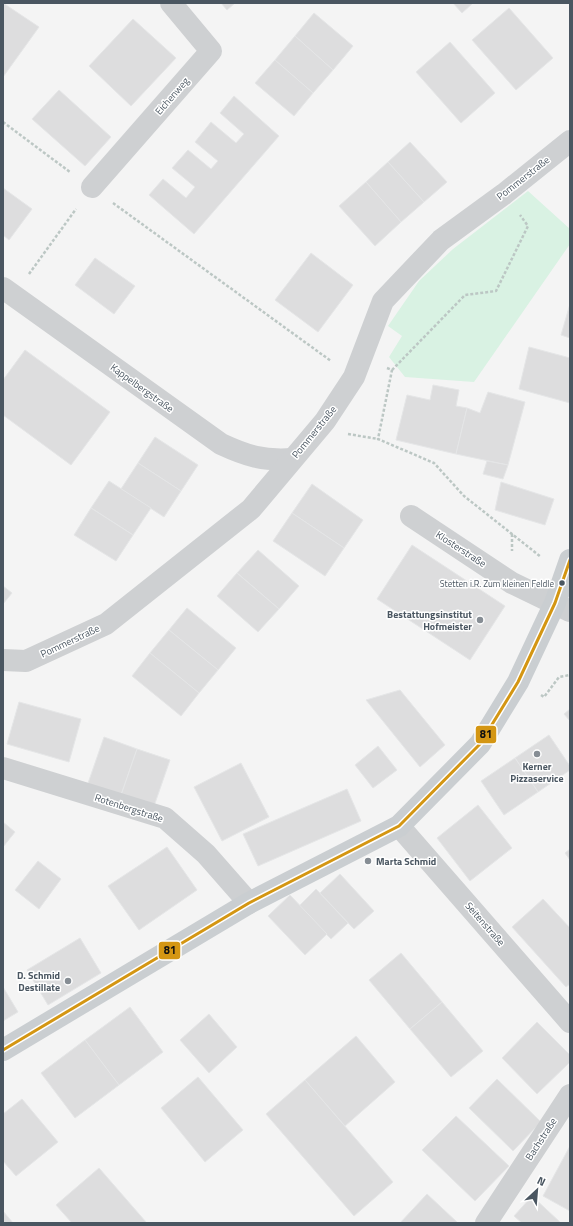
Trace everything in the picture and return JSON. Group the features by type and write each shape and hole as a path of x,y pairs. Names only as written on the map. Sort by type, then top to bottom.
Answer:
{"main road":[{"path":"3,1050 249,903 399,826 480,744 562,607 570,560"}],"street":[{"name":"Eichenweg","path":"92,187 211,51 171,3"},
{"name":"Pommerstraße","path":"3,660 26,662 106,624 251,509 325,421 357,368 383,301 441,240 504,194 570,141"},
{"name":"Kappelbergstraße","path":"8,292 221,444 246,455 266,460 292,459"},
{"name":"Klosterstraße","path":"411,516 512,583 562,607"},
{"name":"Rotenbergstraße","path":"3,768 165,818 206,854 249,903"},
{"name":"Seitenstraße","path":"399,826 570,1022"},
{"name":"Bachstraße","path":"486,1223 570,1096"}],"path":[{"path":"3,122 92,187 357,368 392,370"},
{"path":"8,292 92,187"},
{"path":"378,439 392,370 465,295 496,291 528,226 504,194"},
{"path":"348,433 378,439 434,463 464,496 537,555"}],"green space":[{"path":"528,191 570,229 570,244 474,382 405,377 389,357 402,336 388,326 419,281 453,249"}],"building":[{"path":"3,3 39,27 3,77"},
{"path":"221,3 235,3 227,10"},
{"path":"453,3 473,3 462,13"},
{"path":"509,8 553,58 516,90 472,40"},
{"path":"314,13 353,46 333,70 295,36"},
{"path":"133,19 176,58 131,106 89,66"},
{"path":"295,36 333,70 313,93 275,60"},
{"path":"450,42 495,93 461,123 416,72"},
{"path":"275,60 313,93 294,116 255,83"},
{"path":"59,90 111,137 85,166 32,119"},
{"path":"234,96 279,136 194,234 149,195 163,179 186,198 195,187 172,168 188,150 211,169 218,161 195,142 211,122 236,143 244,134 220,113"},
{"path":"410,142 447,182 424,202 388,162"},
{"path":"388,162 424,202 401,222 366,182"},
{"path":"366,182 401,222 375,246 339,206"},
{"path":"3,188 32,209 9,240 3,235"},
{"path":"311,253 353,285 318,332 275,300"},
{"path":"95,258 135,286 114,314 75,285"},
{"path":"570,304 570,338 561,335"},
{"path":"529,347 570,358 570,403 519,389"},
{"path":"25,350 110,412 71,465 3,415 3,380"},
{"path":"433,385 459,390 456,406 467,408 456,454 396,440 407,395 430,400"},
{"path":"488,392 525,402 508,465 456,454 467,408 480,413"},
{"path":"155,437 198,465 181,491 138,463"},
{"path":"487,461 508,465 503,479 483,474"},
{"path":"138,463 181,491 164,517 121,489"},
{"path":"109,481 151,508 133,535 91,508"},
{"path":"501,482 554,499 545,525 495,510"},
{"path":"312,484 363,520 344,548 292,513"},
{"path":"91,508 133,535 116,561 74,535"},
{"path":"292,513 344,548 325,576 273,541"},
{"path":"412,545 505,606 470,660 377,599"},
{"path":"258,550 299,586 279,609 237,573"},
{"path":"237,573 279,609 258,632 217,596"},
{"path":"3,586 12,593 3,604"},
{"path":"187,608 236,648 218,670 169,630"},
{"path":"169,630 218,670 199,693 150,653"},
{"path":"150,653 199,693 181,716 132,676"},
{"path":"400,690 445,745 420,767 366,700"},
{"path":"19,702 81,719 69,762 7,744"},
{"path":"570,709 570,721 564,714"},
{"path":"549,735 570,766 570,770 538,792 515,758"},
{"path":"104,737 137,749 119,801 86,789"},
{"path":"378,746 397,770 373,788 355,765"},
{"path":"137,749 170,760 152,812 119,801"},
{"path":"515,758 538,792 504,815 481,781"},
{"path":"241,763 269,817 222,841 194,787"},
{"path":"347,789 361,821 258,866 243,834"},
{"path":"478,805 512,848 470,881 437,838"},
{"path":"3,822 15,832 3,847"},
{"path":"167,847 197,890 139,930 108,886"},
{"path":"570,849 570,860 565,853"},
{"path":"38,861 61,879 39,909 15,890"},
{"path":"340,874 374,911 354,929 320,893"},
{"path":"316,889 348,923 331,939 299,906"},
{"path":"290,895 327,934 305,955 268,916"},
{"path":"543,899 570,928 570,984 566,987 512,927"},
{"path":"80,938 101,973 48,1005 27,970"},
{"path":"401,953 442,1002 410,1029 369,980"},
{"path":"3,987 18,1012 3,1021"},
{"path":"442,1002 483,1051 451,1077 410,1029"},
{"path":"130,1007 163,1052 119,1085 85,1040"},
{"path":"209,1014 237,1047 209,1073 180,1040"},
{"path":"537,1022 570,1055 570,1062 537,1094 502,1058"},
{"path":"356,1036 395,1082 345,1126 305,1080"},
{"path":"85,1040 119,1085 75,1118 41,1073"},
{"path":"198,1077 243,1130 205,1162 161,1108"},
{"path":"497,1079 541,1122 513,1151 469,1108"},
{"path":"305,1080 393,1182 354,1216 266,1114"},
{"path":"22,1099 58,1142 16,1176 3,1161 3,1114"},
{"path":"456,1116 509,1166 475,1201 422,1150"},
{"path":"570,1146 570,1211 543,1196"},
{"path":"99,1168 146,1222 145,1223 72,1223 56,1205"},
{"path":"427,1194 458,1223 400,1223"},
{"path":"532,1196 561,1223 522,1223 514,1216"},
{"path":"3,1211 13,1223 3,1223"}],"transit line":[{"name":"81","path":"3,1050 249,903 399,826 480,744 518,682 555,603 570,560"}],"place":[{"name":"Stetten i.R. Zum kleinen Feldle","path":"562,583"},
{"name":"Bestattungsinstitut Hofmeister","path":"480,620"},
{"name":"Kerner Pizzaservice","path":"537,754"},
{"name":"Marta Schmid","path":"368,861"},
{"name":"D. Schmid Destillate","path":"68,981"}]}
